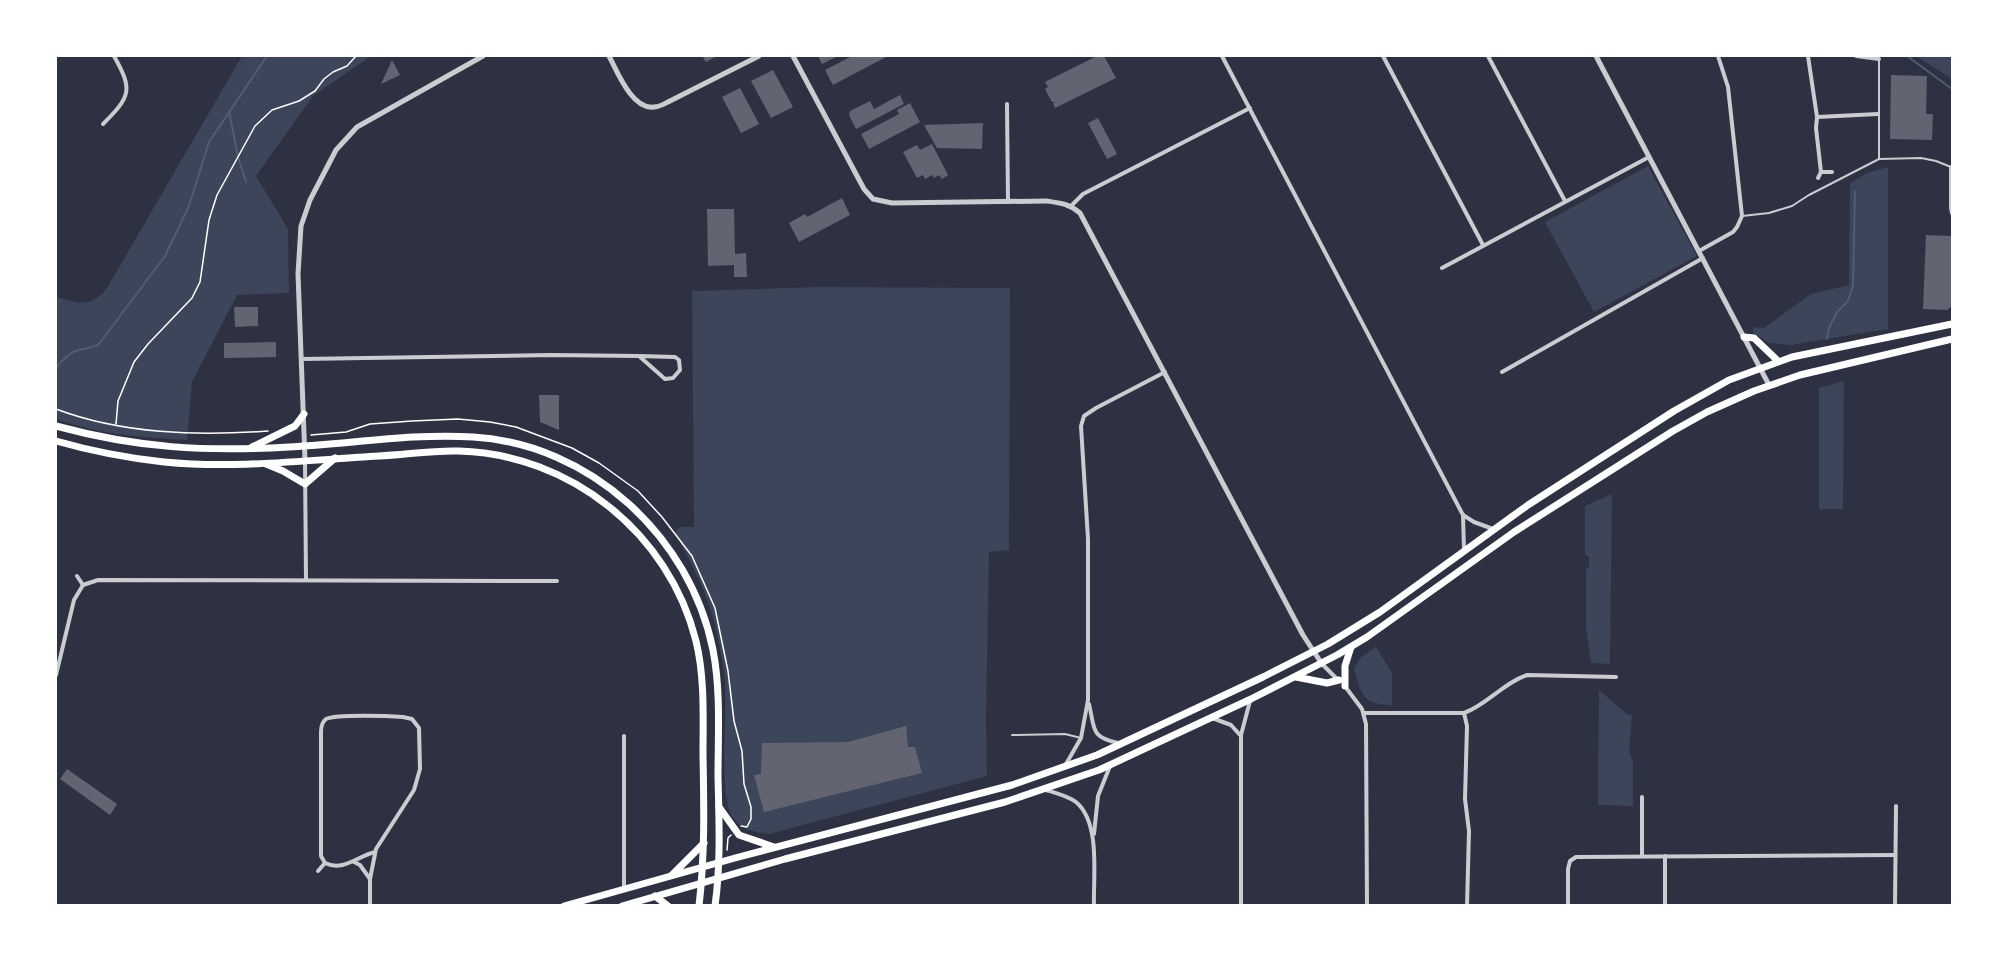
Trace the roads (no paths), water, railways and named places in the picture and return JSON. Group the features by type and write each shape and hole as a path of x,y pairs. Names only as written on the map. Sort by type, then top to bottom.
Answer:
{"main road":[{"path":"564,906 775,847 1012,785 1065,768 1121,744 1313,652 1380,612 1493,529 1674,411 1729,380 1778,361 1809,353 1953,324"},
{"path":"1744,337 1754,338 1778,361"},
{"path":"622,906 718,878 991,806 1046,790 1110,765 1296,677 1351,647 1507,536 1673,431 1722,404 1769,385 1819,370 1953,339"},
{"path":"246,449 296,426 304,414"},
{"path":"56,426 112,440 144,445 214,450 440,437 494,439 530,447 556,458 591,476 627,501 654,528 674,555 694,592 706,625 717,677 719,807 718,878 715,906"},
{"path":"56,441 104,453 166,462 264,463 459,451 512,458 549,470 584,488 613,508 652,550 670,578 685,608 696,639 702,684 704,843 704,867 699,906"},
{"path":"264,463 305,484 335,458"},
{"path":"1296,677 1327,683 1342,683 1351,647"},
{"path":"719,807 739,835 775,847"},
{"path":"672,875 704,843"},
{"path":"655,896 668,906"}],"street":[{"path":"103,124 119,107 128,86 125,75 114,56"},
{"path":"306,580 305,446 298,274 301,226 310,200 336,150 349,134 368,118 483,56"},
{"path":"609,56 628,92 641,105 653,107 668,102 759,56"},
{"path":"793,56 864,189 873,199 885,203 1047,201 1064,203 1080,213 1313,652 1342,683 1364,714 1367,906"},
{"path":"1222,56 1463,515 1464,550"},
{"path":"1383,56 1484,245"},
{"path":"1488,56 1565,201"},
{"path":"1596,56 1769,385"},
{"path":"1699,251 1734,232 1742,216 1728,87 1718,56"},
{"path":"1808,56 1817,117 1821,172 1818,178"},
{"path":"1856,56 1879,57"},
{"path":"1007,104 1008,202"},
{"path":"1071,206 1083,194 1250,108"},
{"path":"1817,117 1878,114"},
{"path":"1442,268 1649,157"},
{"path":"1951,167 1950,208 1953,213"},
{"path":"1821,172 1832,172"},
{"path":"1502,372 1703,258"},
{"path":"302,359 552,355 639,356 675,357 679,360 680,370 673,378 665,379 639,356"},
{"path":"1065,768 1081,738 1088,700 1088,540 1081,426 1084,416 1096,408 1165,372"},
{"path":"1463,515 1493,529"},
{"path":"77,576 83,585"},
{"path":"56,675 74,600 83,585 98,580 557,581"},
{"path":"1364,714 1464,713 1473,710 1515,679 1527,675 1616,677"},
{"path":"1241,906 1241,735 1251,699"},
{"path":"1088,700 1098,736 1105,741 1121,744"},
{"path":"1464,713 1467,726 1465,799 1469,831 1467,906"},
{"path":"370,906 370,879 375,852 417,783 420,769 420,734 415,721 396,716 322,719 320,738 321,856 325,863 335,866 354,862 358,858 375,852"},
{"path":"415,721 419,717"},
{"path":"1212,718 1231,725 1241,735"},
{"path":"624,736 624,889"},
{"path":"1094,906 1093,836 1098,796 1110,765"},
{"path":"1046,790 1066,796 1078,804 1088,818 1093,836"},
{"path":"1642,797 1642,855"},
{"path":"1895,906 1896,806"},
{"path":"1568,906 1568,869 1570,861 1576,856 1895,855"},
{"path":"1665,856 1665,906"},
{"path":"354,862 360,865 370,879"},
{"path":"318,871 325,863"}],"lane":[{"path":"1879,57 1879,159"},
{"path":"1742,216 1769,213 1792,206 1879,159 1921,158 1951,167"},
{"path":"1012,735 1065,734 1081,738"}],"waterway":[{"path":"56,368 72,353 99,344 165,256 189,206 209,142 267,56"},
{"path":"1907,56 1952,89"},
{"path":"229,111 238,157 246,182"},
{"path":"1827,339 1829,328 1837,312 1848,301 1853,286 1855,191"}]}
